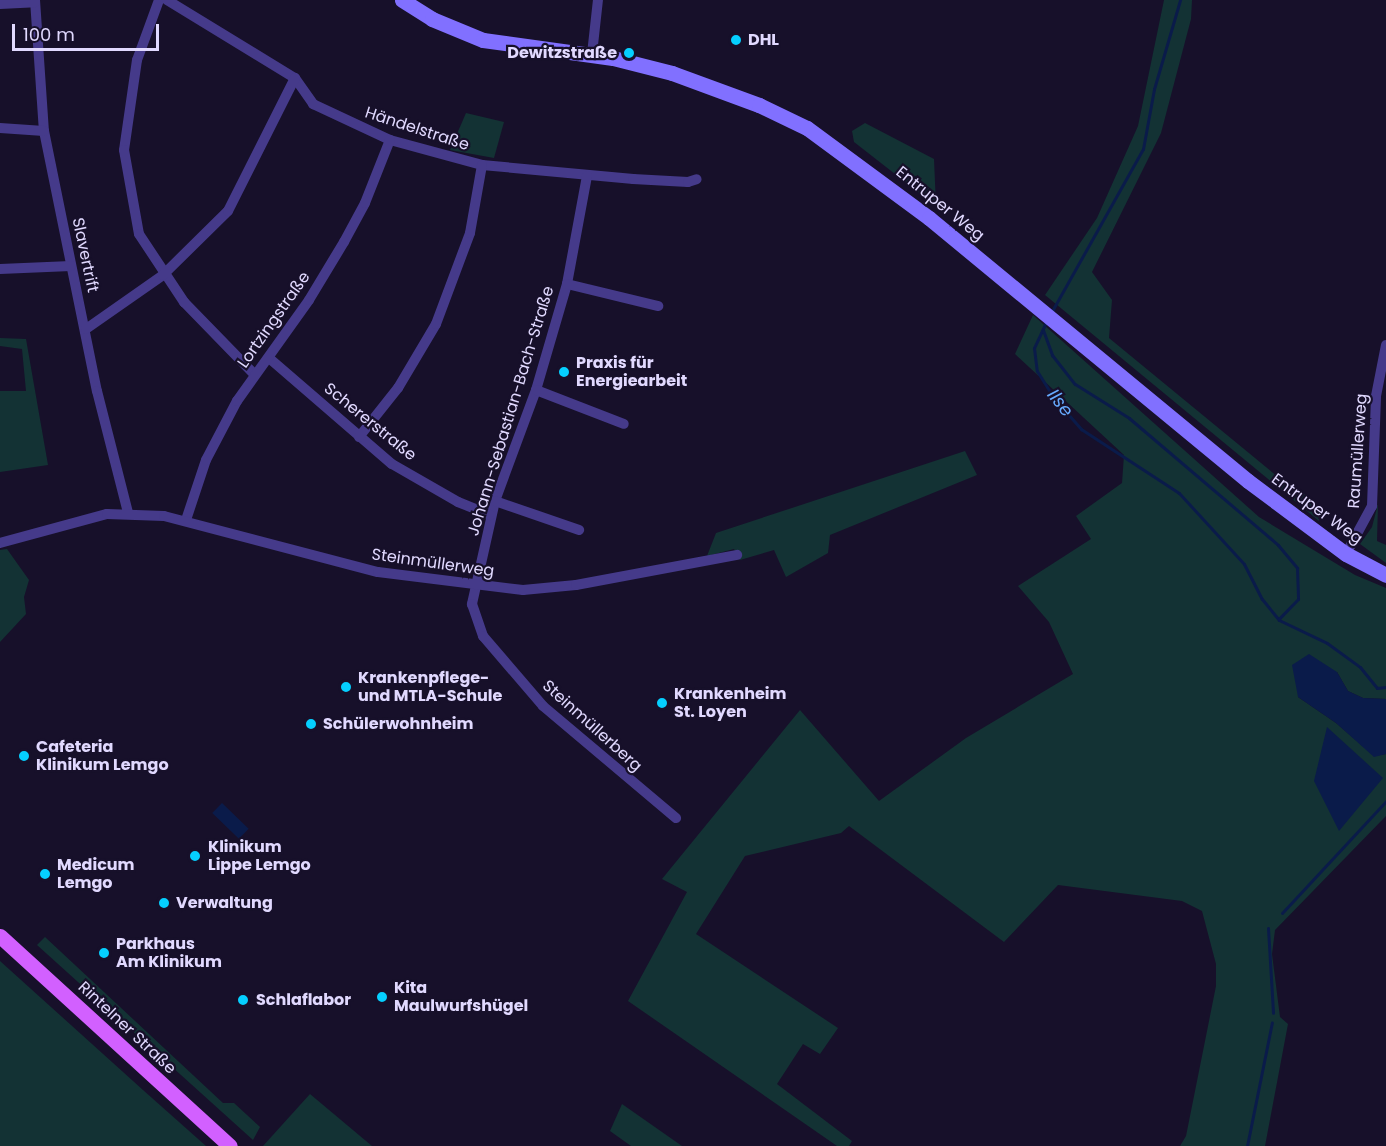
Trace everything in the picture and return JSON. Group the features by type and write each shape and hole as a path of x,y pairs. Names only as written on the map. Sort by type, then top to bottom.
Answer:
{"main road":[{"name":"Entruper Weg","path":"402,0 432,19 483,40 592,54 709,84 807,128 885,183 1248,481 1346,554 1386,576"},
{"name":"Rintelner Straße","path":"0,936 230,1146"}],"street":[{"path":"159,0 137,60 124,150 139,234 163,275 184,302 254,374"},
{"name":"Händelstraße","path":"168,0 295,78 313,104 390,140 482,165 587,176 688,182 697,178"},
{"path":"592,54 598,0"},
{"path":"0,4 35,1"},
{"name":"Slavertrift","path":"35,1 44,131 97,391 128,513"},
{"path":"86,329 163,275 228,211 295,78"},
{"path":"0,128 44,131"},
{"name":"Lortzingstraße","path":"186,520 206,460 254,374 269,358 344,242 364,203 390,140"},
{"path":"359,437 398,388 436,324 470,233 482,165"},
{"name":"Johann-Sebastian-Bach-Straße","path":"476,585 495,501 536,390 567,284 587,176"},
{"path":"0,269 71,266"},
{"path":"567,284 658,306"},
{"name":"Raumüllerweg","path":"1346,554 1372,506 1376,396 1386,345"},
{"name":"Schererstraße","path":"269,358 392,464 458,502 492,515"},
{"path":"536,390 624,424"},
{"path":"495,501 579,530"},
{"name":"Steinmüllerweg","path":"0,543 107,514 128,513 186,520 378,572 522,590 576,585 737,555"},
{"name":"Steinmüllerberg","path":"476,585 472,604 474,618 490,646 543,706 676,818"}],"green space":[{"path":"1164,0 1192,0 1191,19 1161,133 1092,272 1112,300 1109,338 1289,486 1310,497 1320,515 1319,521 1045,295 1097,218 1138,126"},
{"path":"466,113 504,122 494,158 450,150"},
{"path":"865,123 934,159 936,206 854,142 852,131"},
{"path":"1033,315 1259,517 1355,575 1386,588 1386,699 1363,698 1348,691 1337,672 1298,697 1336,723 1374,756 1386,754 1386,816 1275,930 1272,954 1280,1017 1288,1024 1265,1146 1180,1146 1186,1136 1216,986 1216,964 1202,911 1182,901 1058,885 1004,942 849,826 841,833 745,856 696,934 838,1028 820,1054 803,1044 777,1084 852,1141 849,1146 837,1146 628,1001 687,892 662,879 800,710 879,801 966,738 1073,674 1049,622 1018,586 1091,539 1076,516 1122,483 1124,455 1015,354"},
{"path":"0,338 26,339 48,465 0,472 0,391 26,391 22,349 0,346"},
{"path":"965,451 977,475 830,535 828,553 786,577 774,550 740,560 734,549 707,556 716,533"},
{"path":"1378,504 1377,541 1386,545 1386,563 1360,544 1372,527"},
{"path":"7,549 29,580 24,597 26,614 0,642 0,550"},
{"path":"45,937 223,1103 234,1103 260,1127 253,1140 37,945"},
{"path":"0,961 143,1090 206,1146 0,1146"},
{"path":"310,1094 372,1146 263,1146"},
{"path":"622,1104 682,1146 631,1146 610,1131"}],"water":[{"path":"1309,654 1337,672 1348,691 1363,698 1386,699 1386,754 1374,757 1336,723 1298,697 1292,665"},
{"path":"1327,727 1383,778 1339,831 1314,781"},
{"path":"222,803 249,829 239,839 212,813"}],"waterway":[{"name":"Ilse","path":"1052,311 1143,149 1154,89 1180,0"},
{"name":"Ilse","path":"1047,320 1034,348 1037,371 1053,397 1081,429 1179,493 1244,564 1262,599 1279,620 1327,643 1360,667 1377,688 1386,687"},
{"path":"1043,330 1052,355 1075,384 1129,418 1278,545 1297,568 1298,599 1279,619"},
{"path":"1282,913 1386,801"},
{"path":"1268,928 1273,1013"},
{"path":"1247,1146 1272,1022"}],"place":[{"name":"DHL","path":"736,40"},
{"name":"Dewitzstraße","path":"629,53"},
{"name":"Praxis für Energiearbeit","path":"564,372"},
{"name":"Krankenpflege- und MTLA-Schule","path":"346,687"},
{"name":"Krankenheim St. Loyen","path":"662,703"},
{"name":"Schülerwohnheim","path":"311,724"},
{"name":"Cafeteria Klinikum Lemgo","path":"24,756"},
{"name":"Klinikum Lippe Lemgo","path":"195,856"},
{"name":"Medicum Lemgo","path":"45,874"},
{"name":"Verwaltung","path":"164,903"},
{"name":"Parkhaus Am Klinikum","path":"104,953"},
{"name":"Kita Maulwurfshügel","path":"382,997"},
{"name":"Schlaflabor","path":"243,1000"}]}
